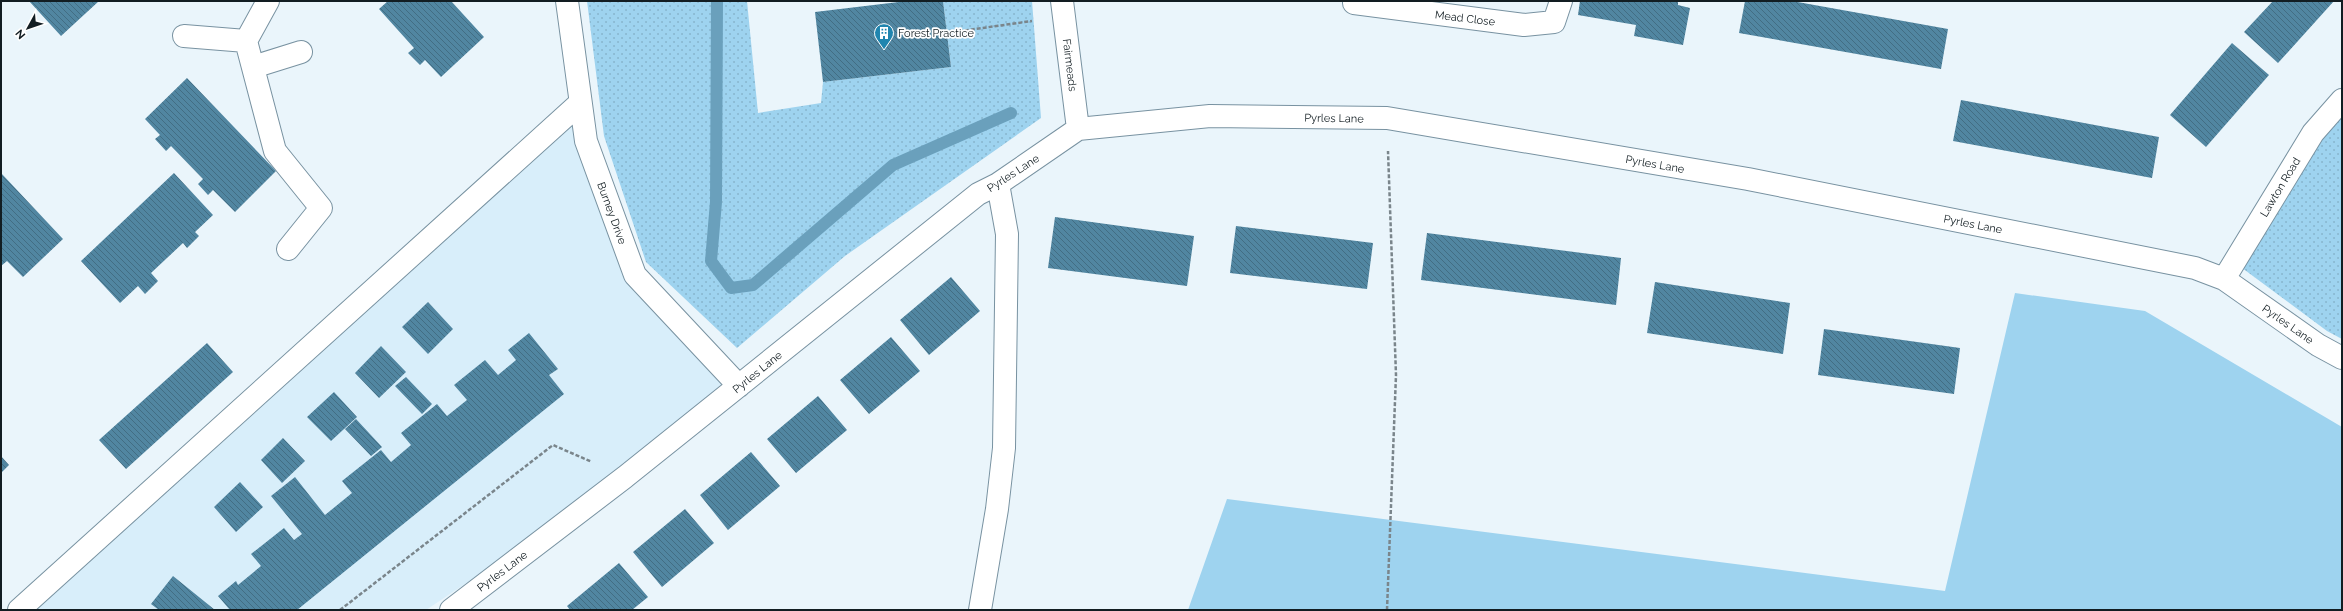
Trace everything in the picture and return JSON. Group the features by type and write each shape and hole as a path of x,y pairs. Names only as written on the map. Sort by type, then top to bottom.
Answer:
{"street":[{"path":"268,1 246,41 275,151 321,208 288,249"},
{"name":"Burney Drive","path":"567,1 586,141 635,275 739,386"},
{"name":"Mead Close","path":"1354,3 1524,26 1554,22 1560,1"},
{"name":"Fairmeads","path":"1063,9 1078,129"},
{"path":"184,36 246,41"},
{"path":"253,66 301,52"},
{"name":"Lawton Road","path":"2224,279 2313,133 2342,100"},
{"path":"19,610 580,103"},
{"name":"Pyrles Lane","path":"451,610 625,477 978,194 998,184 1078,129 1210,116 1387,118 1748,179 2195,268 2224,279 2318,345 2342,358"},
{"path":"980,610 997,509 1004,448 1007,234 998,184"}],"path":[{"path":"947,33 1063,9"},
{"path":"1387,118 1396,375 1387,610"},
{"path":"340,610 553,445 625,477"}],"shaded area":[{"path":"587,1 747,1 758,113 821,103 823,82 951,67 943,1 1032,1 1041,118 845,256 737,348 646,262 604,136"},
{"path":"2342,100 2342,339 2327,331 2234,262"},
{"path":"580,103 635,275 739,386 625,477 426,610 19,610"},
{"path":"2015,293 2145,311 2342,427 2342,610 1188,610 1227,499 1945,591"}],"building":[{"path":"29,1 99,1 61,36"},
{"path":"388,1 451,1 484,37 441,77 425,60 420,65 408,53 414,48 379,9"},
{"name":"Forest Practice","path":"907,1 943,1 951,67 823,82 815,12"},
{"path":"1580,1 1678,1 1678,5 1690,8 1683,45 1634,36 1636,25 1578,15"},
{"path":"1745,1 1792,1 1948,29 1941,69 1739,33"},
{"path":"2273,1 2334,1 2278,63 2244,32"},
{"path":"2232,43 2269,75 2206,147 2170,115"},
{"path":"187,78 276,171 235,212 213,190 208,195 198,184 203,179 171,146 166,151 155,139 160,135 145,119"},
{"path":"1961,100 2159,137 2152,178 1953,141"},
{"path":"1,173 63,239 23,277 7,261 1,266"},
{"path":"174,173 213,215 195,232 199,236 187,248 183,243 151,273 158,281 145,294 138,286 120,303 81,261"},
{"path":"1055,217 1194,236 1187,286 1048,268"},
{"path":"1236,226 1373,243 1367,289 1230,273"},
{"path":"1427,233 1621,258 1616,305 1421,280"},
{"path":"951,277 980,311 929,355 900,320"},
{"path":"1655,282 1790,303 1783,354 1647,333"},
{"path":"428,302 453,329 428,354 402,327"},
{"path":"1824,329 1960,348 1954,394 1818,375"},
{"path":"529,333 558,369 549,375 564,394 297,610 230,610 218,596 236,581 238,585 261,566 251,554 284,528 294,540 302,534 271,496 295,477 325,515 352,493 342,481 381,450 391,462 411,445 401,433 437,404 447,416 467,400 454,385 485,360 498,375 516,360 508,350"},
{"path":"891,337 920,371 869,414 840,380"},
{"path":"207,343 233,372 126,469 99,440"},
{"path":"381,346 406,372 379,398 355,373"},
{"path":"406,377 432,404 422,414 395,386"},
{"path":"334,392 357,417 331,441 307,417"},
{"path":"818,396 847,430 796,473 767,439"},
{"path":"356,419 382,447 371,456 345,429"},
{"path":"283,438 305,461 282,483 261,460"},
{"path":"751,452 780,486 728,530 700,495"},
{"path":"1,456 9,465 1,473"},
{"path":"240,482 263,507 236,532 214,507"},
{"path":"685,509 714,543 662,587 633,552"},
{"path":"619,563 648,597 632,610 570,610 567,606"},
{"path":"173,576 215,610 159,610 151,604"}],"waterway":[{"path":"717,1 716,202 711,261 731,288 753,285 893,165 1011,113"}],"place":[{"name":"Forest Practice","path":"884,50"}]}
